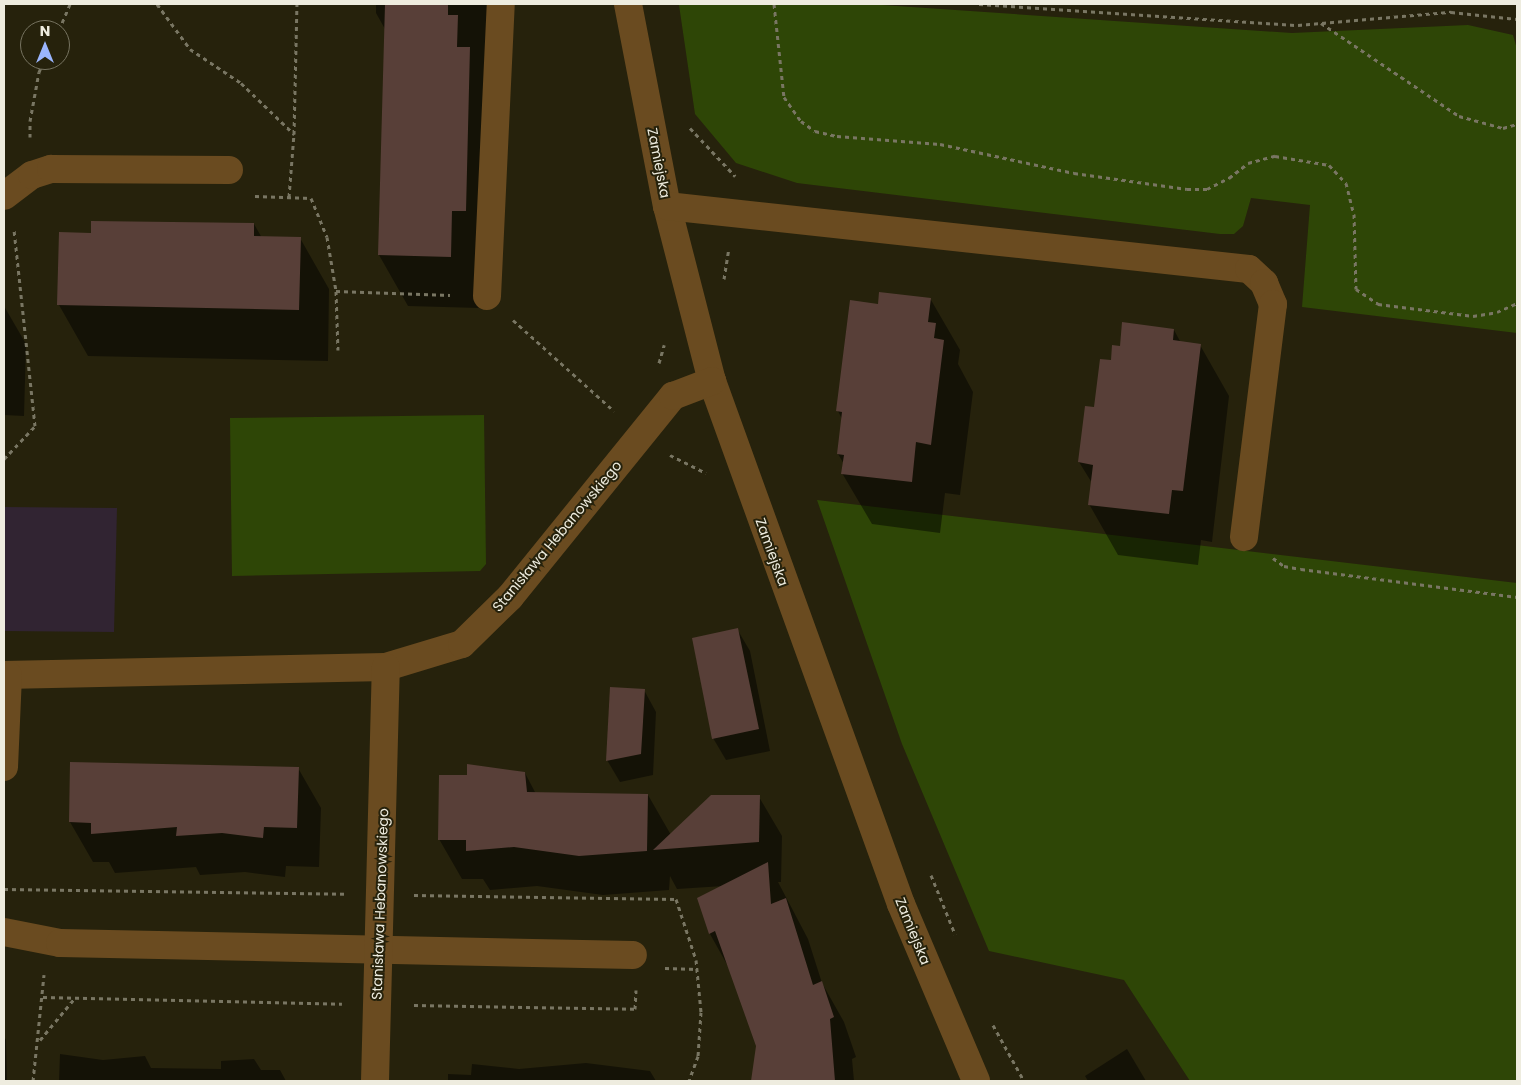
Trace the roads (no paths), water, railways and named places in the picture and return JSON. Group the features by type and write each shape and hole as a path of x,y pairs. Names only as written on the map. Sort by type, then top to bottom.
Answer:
{"street":[{"path":"487,296 501,4"},
{"name":"Zamiejska","path":"628,4 668,206 712,381 901,904 976,1081"},
{"path":"7,193 32,175 51,169 83,167 229,170"},
{"path":"668,206 1249,269 1264,282 1273,304 1244,537"},
{"name":"Stanisława Hebanowskiego","path":"6,675 386,667 462,644 510,597 673,396 712,381"},
{"name":"Stanisława Hebanowskiego","path":"375,1081 386,667"},
{"path":"4,767 6,675"},
{"path":"4,932 60,943 633,955"}]}
